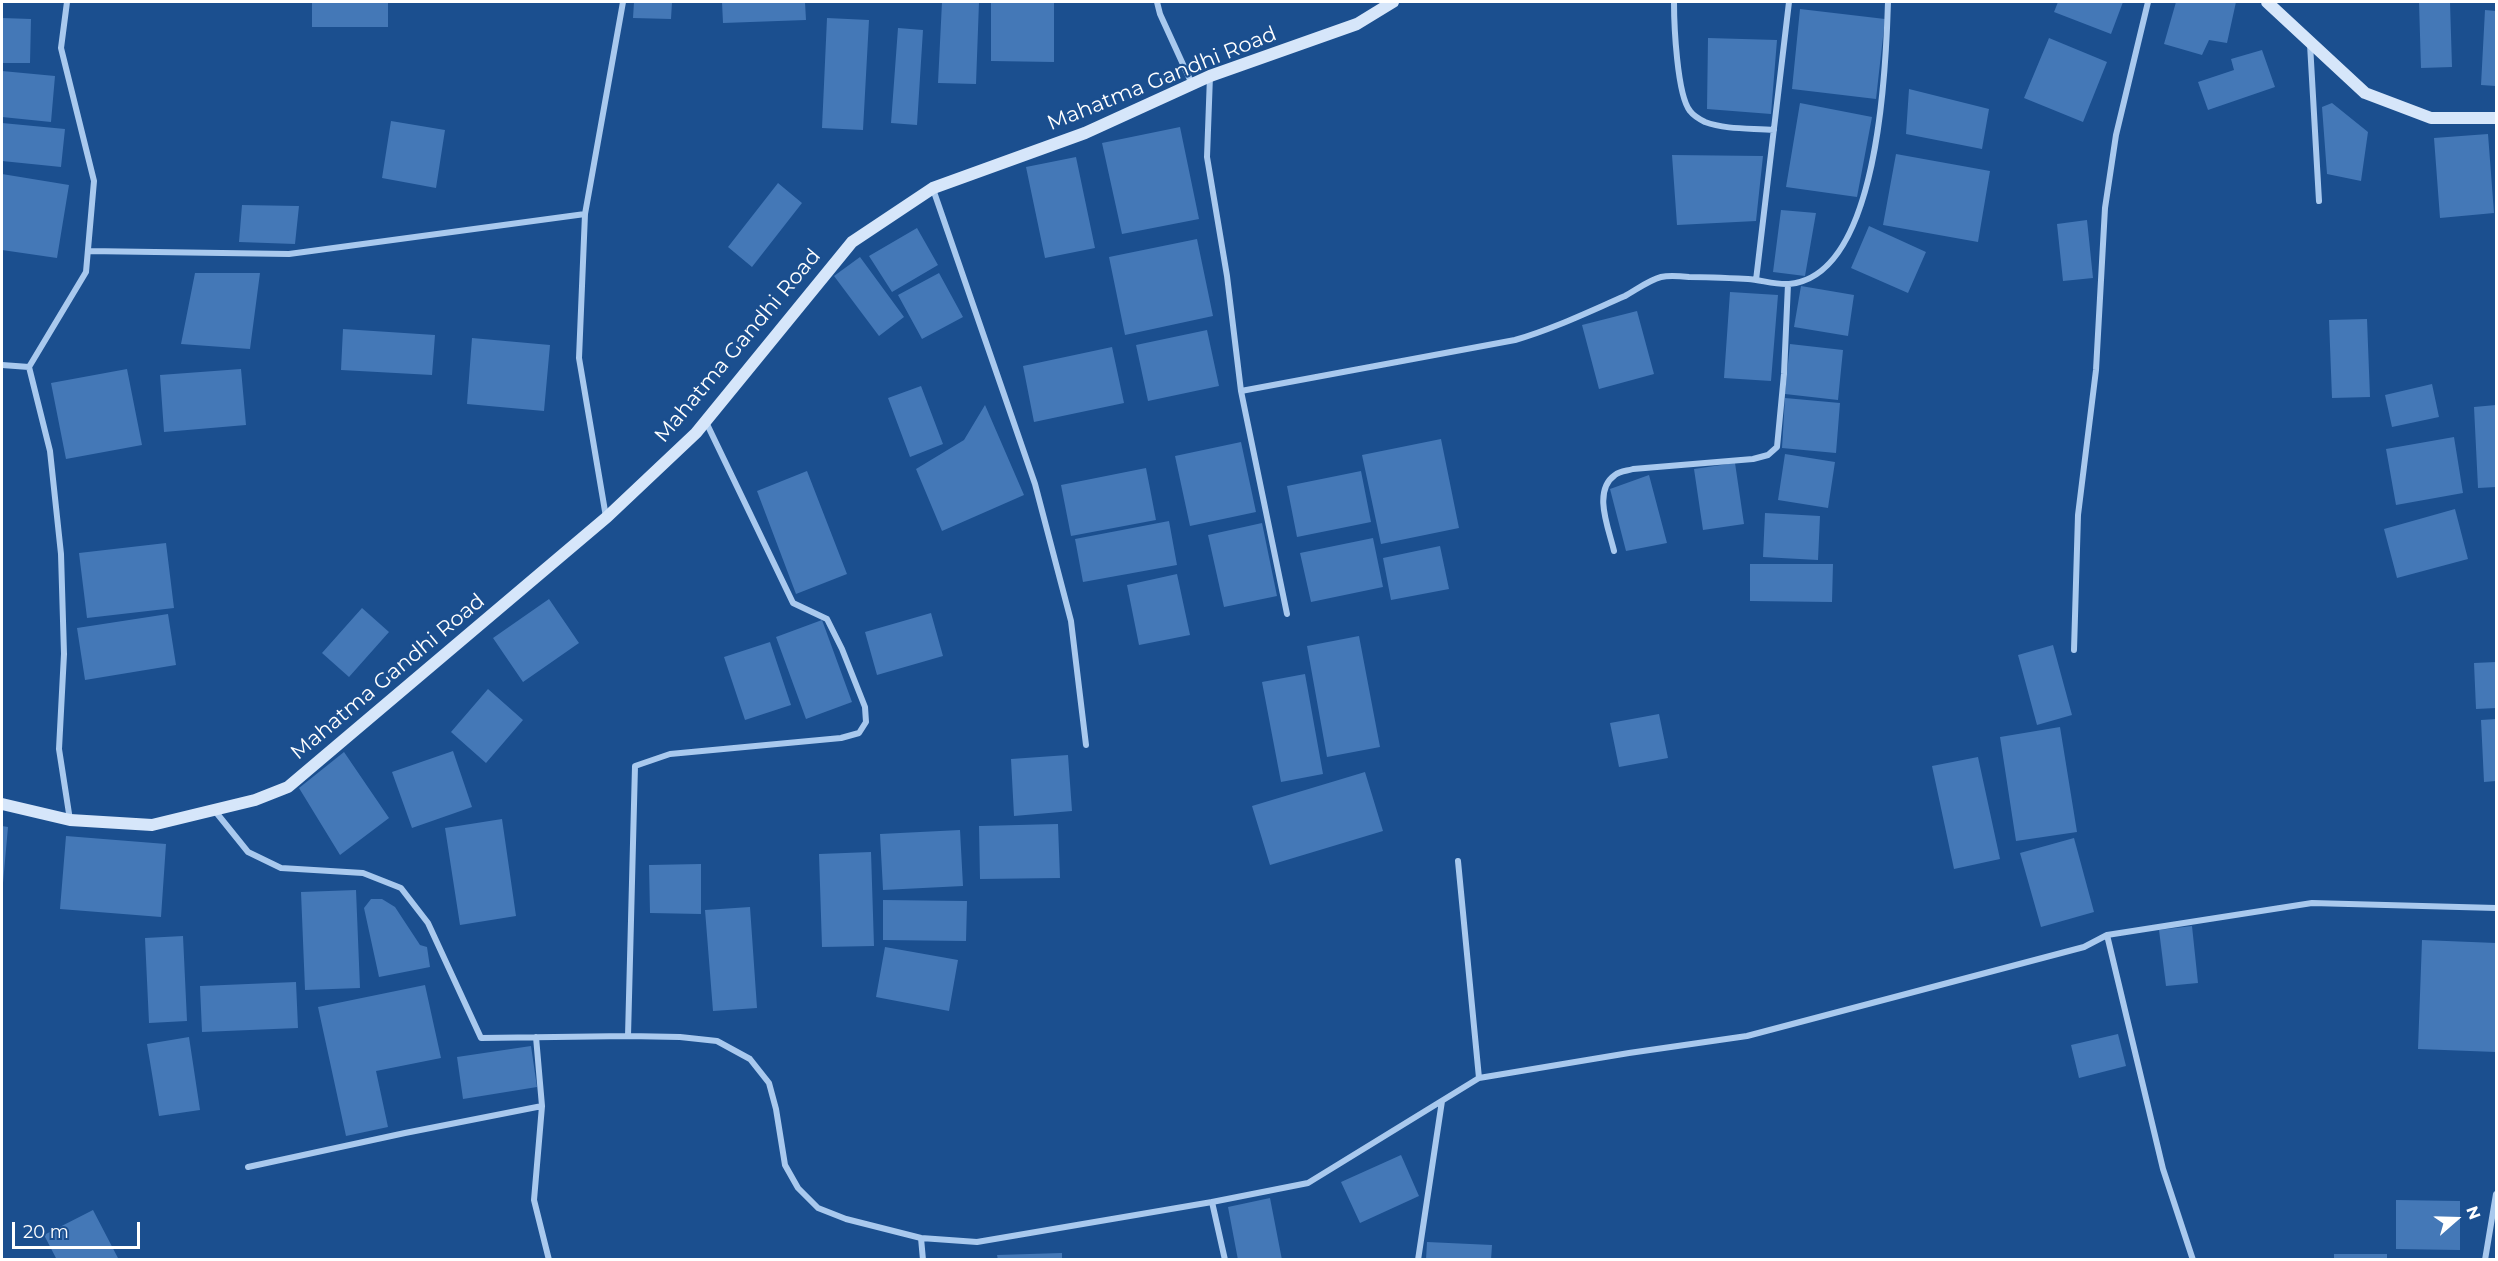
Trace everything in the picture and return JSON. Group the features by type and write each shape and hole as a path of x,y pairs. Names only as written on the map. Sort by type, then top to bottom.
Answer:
{"main road":[{"name":"Mahatma Gandhi Road","path":"2,804 70,820 152,825 255,800 288,787 607,518 696,433 852,242 933,188 1085,133 1210,76 1357,24 1393,2"},
{"path":"2267,2 2365,93 2431,118 2496,118"}],"street":[{"path":"67,2 61,48 94,181 86,272 29,367 50,450 61,554 64,654 59,749 70,820"},
{"path":"607,518 579,358 585,214 622,2"},
{"path":"1157,2 1160,14 1192,84"},
{"path":"1674,2 1675,42 1682,87 1689,110 1704,122 1774,130"},
{"path":"1756,280 1789,2"},
{"path":"1242,391 1515,340 1552,329 1661,277 1756,280 1788,284 1803,281 1834,260 1848,238 1861,202 1880,128 1887,55 1888,2"},
{"path":"2074,650 2078,515 2096,370 2105,208 2116,135 2148,2"},
{"path":"2310,41 2319,201"},
{"path":"1210,76 1207,157 1227,276 1242,391 1287,614"},
{"path":"933,188 1035,484 1071,621 1086,745"},
{"path":"88,251 289,254 585,214"},
{"path":"1614,551 1602,500 1606,484 1616,474 1633,469 1753,459 1768,455 1777,447 1784,374 1788,284"},
{"path":"2,365 29,367"},
{"path":"628,1036 635,766 670,754 842,738 859,733 866,722 865,707 857,683 826,619 793,603 705,421"},
{"path":"215,811 248,852 281,868 363,873 401,888 429,923 482,1038 628,1036 680,1037 717,1041 750,1059 769,1083 786,1165 798,1188 818,1208 846,1219 921,1238 977,1242 1212,1202 1308,1183 1479,1078 1747,1036 2084,946 2107,934 2312,903 2496,908"},
{"path":"1458,861 1479,1078"},
{"path":"2107,934 2163,1169 2193,1260"},
{"path":"536,1037 542,1106 534,1200 549,1260"},
{"path":"1418,1260 1442,1101"},
{"path":"248,1167 542,1106"},
{"path":"2485,1260 2496,1194"},
{"path":"1212,1202 1225,1260"},
{"path":"921,1238 923,1260"}],"building":[{"path":"312,2 388,2 388,27 312,27"},
{"path":"634,2 672,2 671,19 633,18"},
{"path":"722,2 805,2 806,20 723,23"},
{"path":"942,2 979,2 976,84 938,83"},
{"path":"991,2 1054,2 1054,62 991,61"},
{"path":"2058,2 2123,2 2111,34 2054,12"},
{"path":"2176,2 2236,2 2227,43 2209,40 2202,55 2164,44"},
{"path":"2419,2 2450,2 2452,67 2421,68"},
{"path":"1800,9 1885,19 1876,99 1792,89"},
{"path":"2485,10 2496,11 2496,86 2481,85"},
{"path":"2,18 31,19 30,63 2,63"},
{"path":"827,18 869,20 863,130 822,128"},
{"path":"898,28 923,30 917,125 891,123"},
{"path":"1708,38 1777,40 1771,114 1707,109"},
{"path":"2049,38 2107,62 2083,122 2024,98"},
{"path":"2262,50 2275,87 2208,110 2198,82 2234,70 2231,59"},
{"path":"2,71 55,76 51,122 2,117"},
{"path":"1909,89 1989,109 1982,149 1906,134"},
{"path":"1800,103 1872,117 1857,197 1786,187"},
{"path":"2332,103 2368,132 2361,181 2327,174 2322,107"},
{"path":"391,121 445,130 436,188 382,178"},
{"path":"2,123 65,129 61,167 2,161"},
{"path":"1180,127 1199,219 1122,234 1102,143"},
{"path":"2488,134 2494,213 2440,218 2434,138"},
{"path":"1896,154 1990,171 1978,242 1883,225"},
{"path":"1672,155 1763,156 1756,221 1677,225"},
{"path":"1076,157 1095,248 1045,258 1026,167"},
{"path":"2,174 69,185 57,258 2,250"},
{"path":"778,183 802,203 752,267 728,247"},
{"path":"242,205 299,206 295,244 239,242"},
{"path":"1781,210 1816,213 1805,276 1773,272"},
{"path":"2087,220 2093,278 2063,281 2057,224"},
{"path":"1869,226 1926,252 1908,293 1851,268"},
{"path":"917,228 938,265 892,292 869,256"},
{"path":"1197,239 1213,316 1125,335 1109,257"},
{"path":"860,257 904,317 879,336 834,276"},
{"path":"195,273 260,273 250,349 181,344"},
{"path":"939,273 963,317 922,339 898,295"},
{"path":"1801,286 1854,295 1848,336 1794,327"},
{"path":"1730,292 1778,295 1771,381 1724,378"},
{"path":"1637,311 1654,374 1599,389 1582,325"},
{"path":"2367,319 2370,397 2332,398 2329,320"},
{"path":"343,329 435,335 432,375 341,370"},
{"path":"1207,330 1219,386 1148,401 1136,345"},
{"path":"472,338 550,345 544,411 467,404"},
{"path":"1790,344 1843,350 1838,400 1785,394"},
{"path":"1112,347 1124,403 1034,422 1023,366"},
{"path":"127,369 142,445 66,459 51,383"},
{"path":"241,369 246,425 164,432 160,375"},
{"path":"2432,384 2439,417 2392,427 2385,395"},
{"path":"921,386 943,444 910,457 888,398"},
{"path":"1785,398 1840,403 1836,453 1782,448"},
{"path":"985,405 1024,495 942,531 916,469 964,440"},
{"path":"2496,405 2496,487 2478,488 2474,407"},
{"path":"2454,437 2463,493 2396,505 2386,449"},
{"path":"1441,439 1459,528 1381,544 1362,455"},
{"path":"1241,442 1256,512 1190,526 1175,456"},
{"path":"1785,454 1835,462 1828,508 1778,500"},
{"path":"1735,463 1744,524 1703,530 1694,469"},
{"path":"1146,468 1156,520 1071,536 1061,485"},
{"path":"807,471 847,574 796,594 757,491"},
{"path":"1361,471 1371,522 1297,537 1287,486"},
{"path":"1649,475 1667,543 1626,551 1610,489"},
{"path":"2455,509 2468,559 2397,578 2384,529"},
{"path":"1765,513 1820,516 1818,560 1763,557"},
{"path":"1169,521 1177,565 1083,582 1075,539"},
{"path":"1262,523 1277,596 1224,607 1208,535"},
{"path":"1373,538 1383,587 1311,602 1300,553"},
{"path":"166,543 174,608 87,618 79,553"},
{"path":"1440,546 1449,589 1391,600 1383,558"},
{"path":"1750,564 1833,564 1832,602 1750,601"},
{"path":"1177,574 1190,635 1139,645 1127,585"},
{"path":"549,599 579,643 523,682 493,638"},
{"path":"362,608 389,632 349,677 322,653"},
{"path":"931,613 943,656 877,675 865,632"},
{"path":"168,614 176,665 85,680 77,628"},
{"path":"822,620 852,702 806,719 776,637"},
{"path":"1359,636 1380,747 1327,757 1307,646"},
{"path":"770,642 791,705 745,720 724,657"},
{"path":"2053,645 2072,715 2037,725 2018,655"},
{"path":"2496,662 2496,708 2476,709 2474,663"},
{"path":"1305,674 1323,774 1281,782 1262,682"},
{"path":"488,689 523,720 486,763 451,732"},
{"path":"1659,714 1668,758 1619,767 1610,723"},
{"path":"2496,719 2496,781 2484,782 2481,720"},
{"path":"2060,727 2077,832 2016,841 2000,737"},
{"path":"453,751 472,807 412,828 392,772"},
{"path":"344,752 389,818 340,855 299,788"},
{"path":"1068,755 1072,811 1014,816 1011,759"},
{"path":"1978,757 2000,859 1954,869 1932,766"},
{"path":"1365,772 1383,831 1270,865 1252,806"},
{"path":"502,819 516,916 460,925 445,828"},
{"path":"1058,824 1060,878 980,879 979,826"},
{"path":"2,826 8,827 3,883 2,883"},
{"path":"960,830 963,886 883,890 880,834"},
{"path":"66,836 166,844 161,917 60,909"},
{"path":"2074,838 2094,912 2041,927 2020,853"},
{"path":"871,852 874,946 822,947 819,854"},
{"path":"701,864 701,914 650,913 649,865"},
{"path":"356,890 360,988 305,990 301,892"},
{"path":"371,899 382,899 395,907 420,945 427,947 430,967 379,977 364,908"},
{"path":"883,900 967,901 966,941 883,940"},
{"path":"750,907 757,1008 713,1011 705,910"},
{"path":"2192,926 2198,983 2166,986 2159,930"},
{"path":"183,936 187,1021 149,1023 145,938"},
{"path":"2422,940 2496,943 2496,1052 2418,1049"},
{"path":"885,947 958,960 949,1011 876,997"},
{"path":"296,982 298,1028 202,1032 200,986"},
{"path":"425,985 441,1058 376,1071 388,1127 346,1136 318,1007"},
{"path":"2118,1034 2126,1066 2079,1078 2071,1045"},
{"path":"189,1037 200,1110 159,1116 147,1044"},
{"path":"531,1046 537,1087 463,1099 457,1057"},
{"path":"1401,1155 1419,1196 1360,1223 1341,1182"},
{"path":"1270,1198 1282,1260 1238,1260 1228,1207"},
{"path":"2396,1200 2460,1201 2460,1250 2396,1249"},
{"path":"93,1210 119,1260 57,1260 44,1235"},
{"path":"1427,1242 1492,1245 1491,1260 1426,1260"},
{"path":"1062,1253 1062,1260 998,1260 997,1255"},
{"path":"2334,1254 2387,1254 2387,1260 2334,1260"}]}
